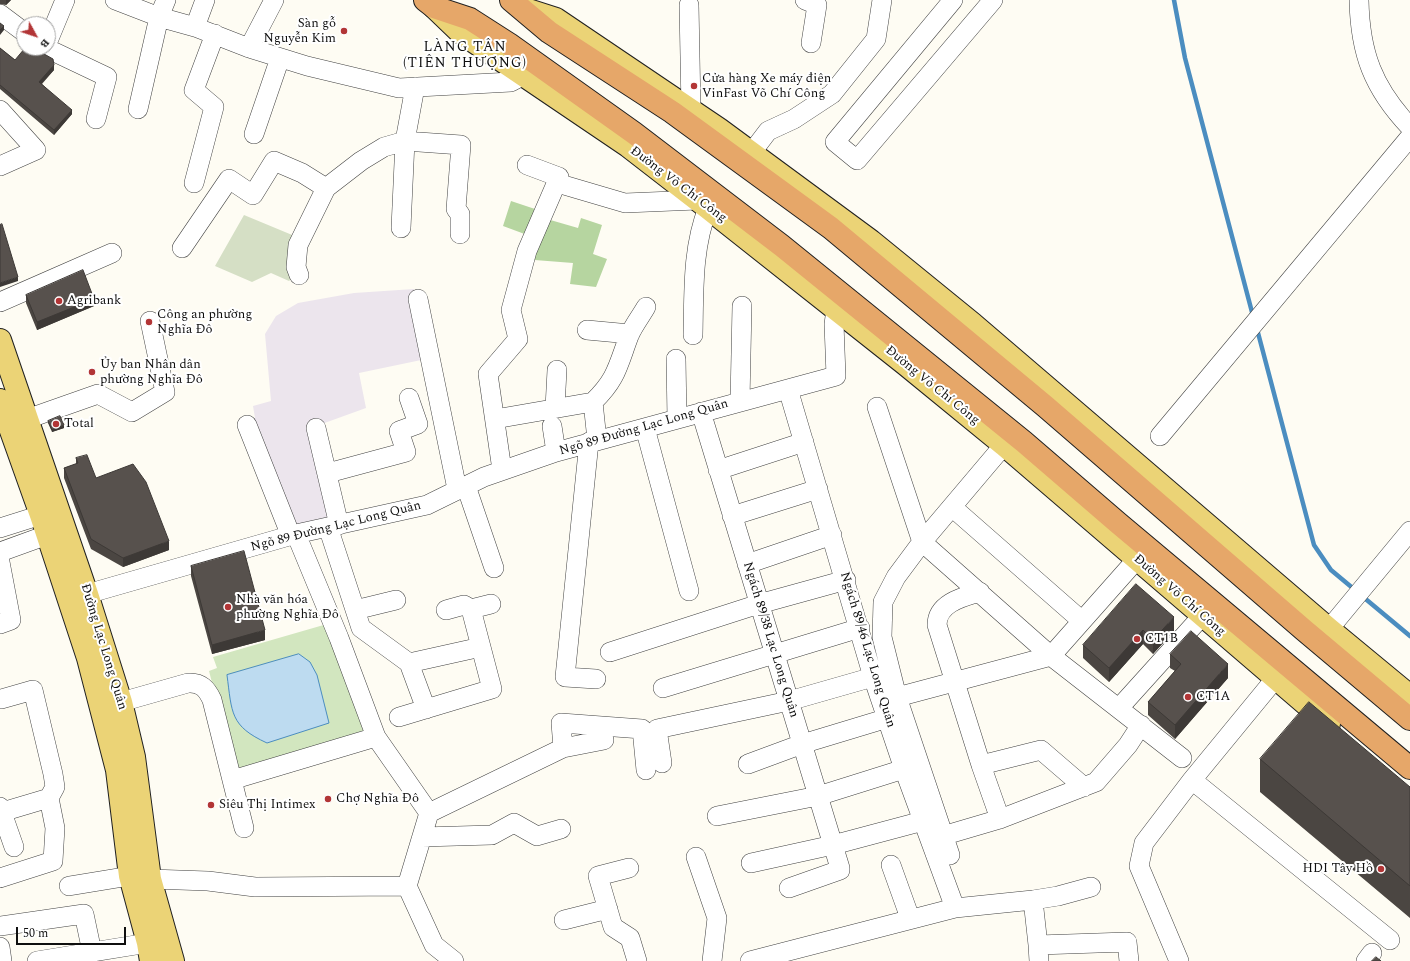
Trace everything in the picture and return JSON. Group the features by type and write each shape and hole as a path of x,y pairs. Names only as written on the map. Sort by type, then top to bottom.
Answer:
{"highway":[{"name":"Đường Võ Chí Công","path":"430,3 470,19 509,44 634,133 782,246 1024,442 1407,777"},
{"path":"517,4 549,32 672,112 831,228 1045,406 1304,630 1410,719"}],"main road":[{"name":"Đường Võ Chí Công","path":"430,3 461,33 517,78 628,146 703,204 1004,444 1275,679 1407,777"},
{"path":"517,4 556,19 752,152 871,241 973,324 1329,629 1410,696"},
{"name":"Đường Lạc Long Quân","path":"0,340 27,419 48,519 87,594 117,770 136,849 149,952"},
{"name":"Đường Lạc Long Quân","path":"0,400 48,519 97,656 121,702 134,757 136,849"},
{"name":"Đường Lạc Long Quân","path":"140,877 173,961"}],"street":[{"path":"56,22 65,0"},
{"path":"115,0 163,8 194,27 249,48 361,80 399,88 517,78"},
{"path":"194,27 205,0"},
{"path":"249,48 274,0"},
{"path":"805,0 817,5 811,43"},
{"path":"752,152 768,131 794,119 832,94 876,39 882,0"},
{"path":"953,0 835,142 858,160 993,0"},
{"path":"1359,0 1360,26 1364,52 1379,87 1394,110 1410,127"},
{"path":"689,5 690,109"},
{"path":"138,109 163,8"},
{"path":"0,14 16,26"},
{"path":"194,183 214,107 194,90 215,34"},
{"path":"56,53 107,77 96,119"},
{"path":"254,134 280,58"},
{"path":"401,228 405,141 415,87"},
{"path":"0,110 36,150 0,166"},
{"path":"1160,436 1410,137"},
{"path":"299,275 296,267 298,245 326,188 361,160 384,147 405,141 461,145 456,209 460,214 460,234"},
{"path":"182,248 229,179 253,195 274,161 302,173 326,188"},
{"path":"502,470 488,374 518,339 510,310 527,251 559,177 527,165"},
{"path":"557,183 625,203 703,204 703,220 695,256 693,335"},
{"path":"0,302 112,253"},
{"path":"418,299 462,487 494,568"},
{"path":"740,401 742,306"},
{"path":"495,418 554,417 592,402 604,392 618,370 630,334 646,307"},
{"name":"Ngõ 89 Đường Lạc Long Quân","path":"87,594 293,535 427,505 462,487 502,470 556,452 836,376 834,324 836,310"},
{"path":"27,419 98,394 132,412 165,392 150,321"},
{"path":"587,330 630,334"},
{"path":"676,358 677,419"},
{"path":"556,452 554,417 557,370"},
{"name":"Ngách 89/46 Lạc Long Quân","path":"788,389 846,580 873,677 889,705 904,768 923,821 937,838 956,908"},
{"path":"328,473 406,452 399,431 418,424 409,398"},
{"path":"592,402 593,441 565,677 596,679"},
{"path":"877,407 922,542 1051,656 1182,758"},
{"name":"Ngách 89/38 Lạc Long Quân","path":"700,412 840,868 840,870 788,888"},
{"path":"247,425 293,535 339,638 376,737 429,813"},
{"path":"316,428 328,473 334,526 361,628 409,663 426,708"},
{"path":"645,428 689,591"},
{"path":"718,470 804,442"},
{"path":"958,879 937,838 889,705 882,637 883,602 896,577 922,542 1004,444"},
{"path":"732,516 818,489"},
{"path":"952,507 1082,621"},
{"path":"0,528 48,519"},
{"path":"0,552 48,519"},
{"path":"1329,629 1410,531"},
{"path":"747,564 832,535"},
{"path":"748,764 802,744 889,705 954,683 1051,656 1137,559"},
{"path":"0,562 11,620 0,624"},
{"path":"610,652 759,604 846,580"},
{"path":"980,592 954,601 943,609 938,618 937,625 954,683 1000,819"},
{"path":"355,610 396,600"},
{"path":"446,610 464,605 471,609 491,604"},
{"path":"399,717 492,689 471,609"},
{"path":"1119,708 1202,616"},
{"path":"663,688 860,628"},
{"path":"409,663 481,646"},
{"path":"563,748 561,723 642,729 654,766 657,729 789,701 873,677"},
{"path":"1179,961 1139,866 1144,843 1192,780 1275,679"},
{"path":"121,702 188,683 199,684 205,688 212,700 244,828"},
{"path":"0,878 53,861 55,828 49,798 55,787 53,774 33,690 1,699"},
{"path":"937,838 1000,819 1096,782 1128,746 1141,725"},
{"path":"232,780 376,737"},
{"path":"454,961 434,946 406,886 429,813 563,748 604,740"},
{"path":"981,765 1041,750 1084,787"},
{"path":"716,816 818,796 904,768"},
{"path":"1192,780 1226,805 1390,940"},
{"path":"14,847 1,810 49,798"},
{"path":"751,863 833,845 923,821"},
{"path":"422,837 492,835 514,823 537,836 561,829"},
{"path":"696,857 717,918 712,961"},
{"path":"891,865 910,918"},
{"path":"629,868 598,876 613,927 630,938 637,961"},
{"path":"69,886 140,877 208,881 255,887 406,886"},
{"path":"750,961 910,918 956,908 1033,900 1058,896 1091,887"},
{"path":"1033,900 1039,953 1127,942 1129,961"},
{"path":"564,920 608,909"},
{"path":"0,926 84,914 92,952"},
{"path":"0,947 2,961"},
{"path":"43,961 92,952 149,952"}],"shaded area":[{"path":"414,289 426,359 359,373 366,408 319,425 333,516 295,527 242,421 255,418 253,406 271,401 265,334 276,316 298,303 354,293"}],"green space":[{"path":"511,201 541,211 540,217 578,228 581,218 602,225 593,254 607,259 596,287 570,284 573,263 522,259 530,236 503,226"},
{"path":"244,215 297,237 295,275 289,281 271,273 252,282 215,266"},
{"path":"327,624 369,735 236,775 209,671 217,668 213,657"}],"water":[{"path":"299,654 310,662 317,675 329,723 267,743 246,731 239,724 232,709 227,675"}],"building":[{"path":"0,23 4,26 0,30"},
{"path":"0,48 15,60 18,56 48,56 53,59 54,65 39,82 72,110 54,130 0,85"},
{"path":"2,224 18,277 0,283 0,225"},
{"name":"Agribank","path":"83,270 94,299 37,322 26,295"},
{"path":"60,416 64,425 52,430 48,421"},
{"path":"87,455 96,478 133,464 146,482 169,541 123,558 91,539 64,468 78,463 76,458"},
{"name":"Nhà văn hóa phường Nghĩa Đô","path":"244,551 265,630 212,645 191,566"},
{"name":"CT1B","path":"1136,584 1174,617 1153,640 1143,630 1109,668 1083,645"},
{"name":"CT1A","path":"1191,631 1228,664 1175,725 1148,702 1181,664 1170,654"},
{"name":"HDI Tây Hồ","path":"1309,702 1410,787 1410,886 1260,759"},
{"path":"1376,957 1381,961 1372,961"}],"waterway":[{"path":"1174,0 1185,58 1253,316"},
{"path":"1257,329 1314,545 1331,570 1355,590"},
{"path":"1362,596 1410,636"}],"place":[{"name":"Sàn gỗ Nguyễn Kim","path":"344,31"},
{"name":"Cửa hàng Xe máy điện VinFast Võ Chí Công","path":"694,86"},
{"name":"Agribank","path":"59,301"},
{"name":"Công an phường Nghĩa Đô","path":"149,322"},
{"name":"Ủy ban Nhân dân phường Nghĩa Đô","path":"92,372"},
{"name":"Total","path":"56,424"},
{"name":"Nhà văn hóa phường Nghĩa Đô","path":"228,607"},
{"name":"CT1B","path":"1137,639"},
{"name":"CT1A","path":"1188,697"},
{"name":"Chợ Nghĩa Đô","path":"328,799"},
{"name":"Siêu Thị Intimex","path":"211,805"},
{"name":"HDI Tây Hồ","path":"1381,869"}],"district":[{"name":"LÀNG TÂN (TIÊN THƯỢNG)","path":"465,56"}]}
